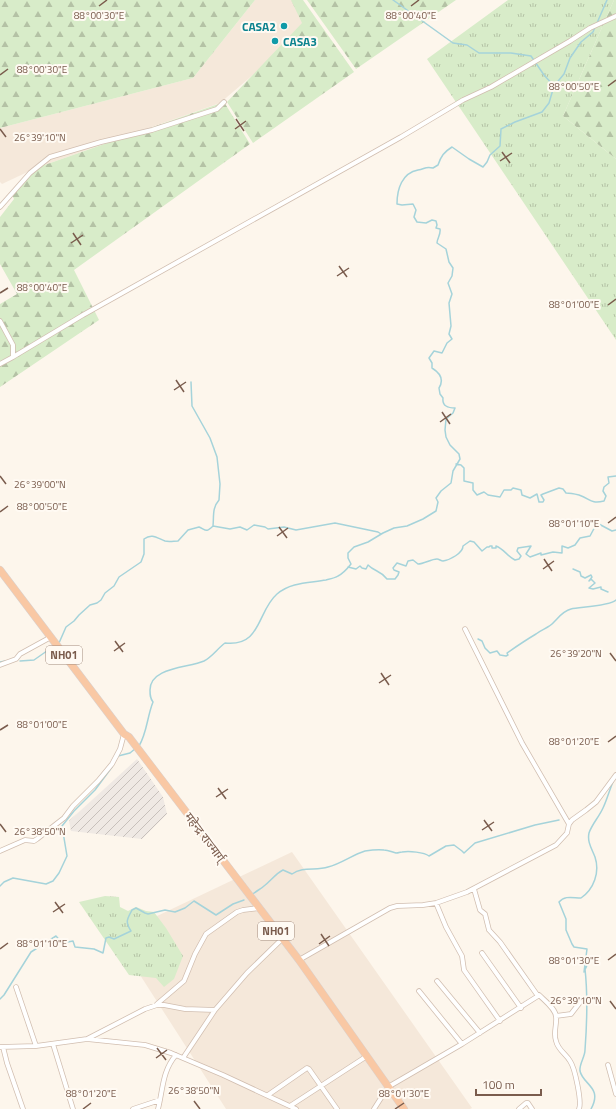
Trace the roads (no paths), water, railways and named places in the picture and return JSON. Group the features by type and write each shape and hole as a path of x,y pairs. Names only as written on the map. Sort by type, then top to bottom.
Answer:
{"highway":[{"name":"महेन्द्र राज्मार्ग्","path":"0,570 126,735 144,756 298,960 404,1109"}],"street":[{"path":"0,364 89,312 395,141 463,100 491,86 590,28 616,16"},
{"path":"0,207 30,174 50,157 101,142 152,130 217,109 224,102"},
{"path":"0,321 13,344 13,357"},
{"path":"465,629 522,743 569,824"},
{"path":"0,665 16,659 20,654 51,637"},
{"path":"0,851 25,840 37,839 64,818 112,764 126,735"},
{"path":"298,960 390,908 397,906 436,903 474,889 517,864 556,844 567,833 569,824 572,820 596,802 616,775"},
{"path":"374,1109 388,1086 462,1044 538,996 500,942 489,930 485,914 480,910 474,889"},
{"path":"436,903 462,956 464,970 500,1021"},
{"path":"157,1005 184,981 195,954 206,934 236,912 259,908"},
{"path":"183,1058 215,1010 247,973 282,939"},
{"path":"482,953 521,1008"},
{"path":"437,981 480,1033"},
{"path":"16,987 36,1046"},
{"path":"419,992 462,1044"},
{"path":"539,995 554,1011 556,1016 556,1042 558,1047 571,1062 581,1105 579,1109"},
{"path":"556,1016 571,1014 581,1001"},
{"path":"87,1039 145,1008 157,1005 185,1009 215,1010"},
{"path":"23,1109 2,1047 36,1046 87,1039 145,1045 176,1055 268,1095 296,1109"},
{"path":"53,1044 73,1109"},
{"path":"158,1109 162,1082 171,1061 176,1055"},
{"path":"290,1106 367,1056"},
{"path":"608,1065 616,1094"},
{"path":"268,1095 307,1068 337,1109"},
{"path":"133,1109 160,1100"},
{"path":"519,1109 526,1103 528,1103 532,1109"}],"waterway":[{"path":"393,0 453,43 467,45 479,53 511,53 531,56 544,75 554,86"},
{"path":"597,23 607,0"},
{"path":"139,746 144,736 153,702 150,690 152,682 156,677 171,670 204,661 225,643 237,643 246,639 252,634 271,601 282,590 294,585 337,577 351,564 348,558 348,553 354,547 368,542 394,528 407,526 423,519 436,511 438,502 436,498 441,491 451,483 453,471 460,459 459,454 450,445 446,437 445,430 446,419 453,413 455,408 448,407 443,403 443,398 440,394 439,388 441,379 437,372 432,368 432,363 429,358 434,351 442,353 447,343 452,339 449,334 451,326 449,303 452,294 448,283 452,276 453,268 449,262 446,249 437,243 440,229 436,228 436,221 432,220 426,223 417,222 414,217 416,210 413,204 397,204 399,187 408,174 427,167 433,168 438,165 443,154 452,147 483,167 490,155 500,146 501,129 542,112 549,103 554,86 564,74 570,58 581,42 593,32 595,27"},
{"path":"59,643 66,627 90,605 101,600 105,593 114,586 119,577 141,562 144,554 144,539 152,536 165,541 178,541 188,530 199,527 209,530 213,526 213,515 214,509 219,500 220,484 217,457 210,438 192,406 191,382"},
{"path":"456,464 461,465 464,468 464,481 473,483 473,490 477,495 484,492 488,495 500,497 504,490 511,490 513,488 521,490 522,495 530,498 537,494 539,502 543,502 544,500 541,495 559,488 563,489 566,493 579,495 593,501 604,501 606,496 603,491 604,487 609,483 608,477 616,476"},
{"path":"213,526 230,529 240,527 247,530 254,525 268,529 284,527 296,530 335,523 378,532 381,534"},
{"path":"348,567 356,569 360,566 366,569 368,565 387,579 395,579 399,572 393,568 397,563 406,566 408,561 413,560 418,564 435,559 443,561 459,554 463,546 470,541 474,542 482,551 487,547 492,546 492,548 496,548 496,546 515,560 519,559 521,556 517,551 518,548 531,546 526,554 530,557 541,553 541,555 553,552 562,553 562,546 568,548 575,545 580,538 590,536 597,523 612,531 616,530"},
{"path":"573,569 580,572 581,576 585,578 591,575"},
{"path":"591,575 592,577 589,581 591,579 595,583 589,588 593,589 601,587 601,589 608,592"},
{"path":"478,639 482,641 485,648 490,653 497,651 500,655 506,656 511,650 550,626 561,614 566,611 608,604 616,600"},
{"path":"20,661 34,660 54,646"},
{"path":"0,662 5,661"},
{"path":"118,756 130,753 136,748"},
{"path":"0,886 4,882 13,878 46,884 53,881 59,873 67,856 62,826 74,811 95,790 112,767"},
{"path":"591,1109 594,1102 594,1091 582,1076 580,1071 585,1053 586,1040 587,999 586,979 585,969 588,963 584,972 587,949 574,947 572,944 566,930 566,919 559,902 564,898 581,898 586,894 595,880 597,868 595,857 589,842 589,833 603,808 613,782"},
{"path":"253,894 283,870 292,874 305,869 333,866 365,851 374,850 386,850 396,853 416,852 429,856 446,846 454,845 464,853 475,843 535,825 559,820"},
{"path":"0,999 31,952 56,936 62,943 73,941 75,947 94,949 103,953 106,938 109,937 114,939 131,931 127,920 132,910 136,908 148,914 165,910 175,912 185,908 194,901 216,915 233,904 244,900"}],"place":[{"name":"CASA2","path":"284,26"},
{"name":"CASA3","path":"275,41"}]}
